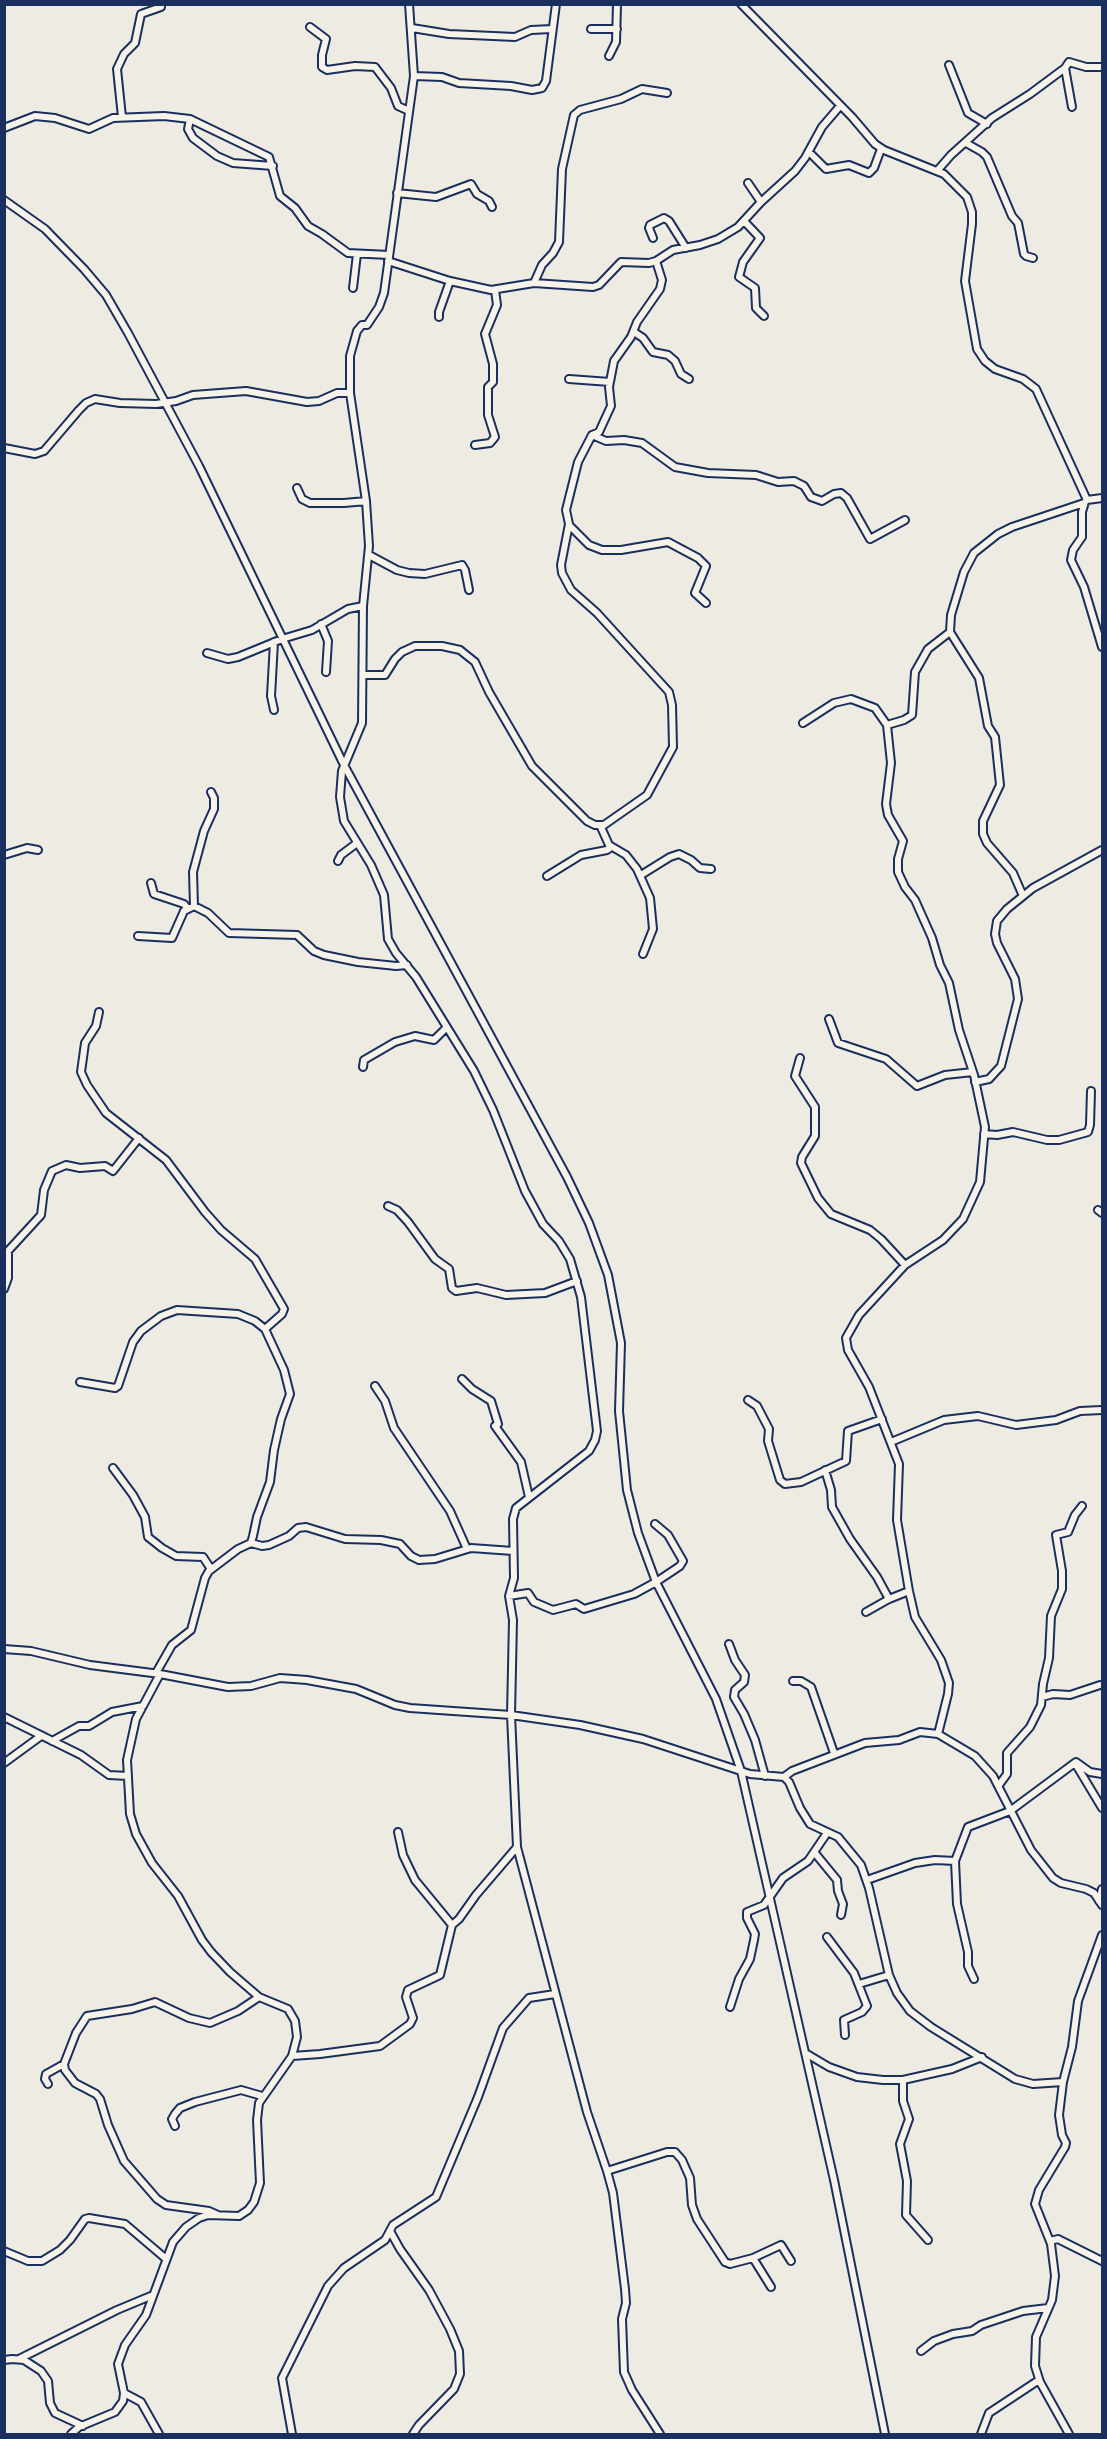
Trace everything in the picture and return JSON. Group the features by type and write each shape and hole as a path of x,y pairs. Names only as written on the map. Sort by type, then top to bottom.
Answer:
{"street":[{"path":"410,4 414,76 384,292 379,307 368,325 362,325 354,337 350,356 350,393 370,535 363,606 362,723 344,765 340,797 344,821 375,873 384,895 388,939 474,1071 493,1110 525,1191 543,1224 565,1249 577,1281 584,1319 597,1435 589,1451 529,1497 514,1513 514,1578 509,1596 513,1620 511,1715 517,1847 586,2112 607,2171 614,2202 626,2302 622,2319 624,2372 632,2390 660,2434"},
{"path":"414,76 442,77 459,83 538,90 546,81 556,4"},
{"path":"609,56 616,42 617,4"},
{"path":"741,4 885,150 944,174 967,197 972,212 971,241 965,281 977,349 985,361 995,369 1023,379 1036,389 1085,501 1082,537 1073,550 1071,560 1084,587 1102,647"},
{"path":"122,117 116,77 118,64 135,43 141,14 161,7"},
{"path":"310,27 326,39 322,67 327,70 355,66 375,67 391,88 398,106 409,111"},
{"path":"412,28 449,34 515,37 531,30 552,29"},
{"path":"591,29 616,29"},
{"path":"937,171 951,155 1008,106 1030,94 1065,68 1069,62 1086,67 1102,68"},
{"path":"950,66 968,113 987,124"},
{"path":"1065,68 1072,107"},
{"path":"534,284 542,265 559,242 562,169 574,115 580,110 621,99 642,89 667,93"},
{"path":"4,128 35,116 55,118 89,129 113,118 122,117 164,116 190,119 265,153 272,160 280,196 295,208 308,226 348,254 389,258 450,281 495,290 534,284 593,287 606,280 616,265 621,262 649,263 665,254 718,239 738,227 795,171 809,152 822,127 840,106"},
{"path":"190,119 188,129 193,138 216,156 233,163 273,166"},
{"path":"966,143 987,157 1017,223 1024,254 1033,258"},
{"path":"809,152 826,169 849,165 869,173 885,150"},
{"path":"748,183 761,202"},
{"path":"397,193 436,197 471,184 477,194 489,201 492,207"},
{"path":"4,200 45,229 106,296 166,403 344,765 567,1177 589,1223 608,1275 621,1343 620,1411 627,1490 638,1533 656,1582 716,1699 741,1771 807,2054 885,2434"},
{"path":"653,238 650,225 664,218 669,221 686,248"},
{"path":"744,220 760,238 743,262 739,277 755,288 756,308 764,316"},
{"path":"353,288 357,254"},
{"path":"363,675 385,675 402,651 415,646 449,646 468,655 480,670 489,692 532,765 587,821 600,825 647,795 673,747 672,705 664,684 597,613 571,590 562,573 561,565 569,524 566,510 578,462 592,435 599,432 611,406 610,382 614,361 660,289 662,280 656,261"},
{"path":"440,317 440,308 450,281"},
{"path":"475,445 490,442 495,437 488,415 488,387 493,382 493,364 485,334 497,305 495,290"},
{"path":"634,332 643,338 653,352 668,355 675,361 681,374 689,379"},
{"path":"569,379 610,382"},
{"path":"4,448 35,454 44,451 79,410 91,400 139,404 166,403 194,395 246,391 307,402 319,401 337,393 350,393"},
{"path":"592,435 606,441 624,440 642,443 675,467 708,473 756,475 778,482 794,481 804,486 811,497 822,501 841,493 847,498 870,539 905,520"},
{"path":"297,488 302,499 310,503 344,504 366,501"},
{"path":"1023,896 1013,873 987,843 983,834 983,821 1000,785 995,737 988,726 979,678 950,632 951,615 969,560 998,534 1085,501 1102,498"},
{"path":"569,524 588,545 602,550 621,550 668,542 698,558 706,566 695,593 706,603"},
{"path":"369,555 397,570 409,573 432,573 462,565 469,590"},
{"path":"207,653 228,659 238,657 282,639 312,630 348,609 363,606"},
{"path":"321,624 328,641 327,672"},
{"path":"887,724 911,717 912,689 920,660 928,650 950,632"},
{"path":"274,642 271,696 274,710"},
{"path":"803,723 834,704 851,699 875,708 887,724 891,763 886,804 888,815 903,841 898,859 898,872 904,887 915,900 946,975 985,1122 980,1182 963,1219 943,1240 905,1264 859,1315 846,1338 848,1350 869,1387 900,1470 897,1520 909,1592 915,1617 941,1660 948,1677 948,1694 938,1734"},
{"path":"138,936 172,938 191,907 193,872 204,831 214,809 214,798 211,792"},
{"path":"600,825 611,847 626,855 641,875 650,898 653,928 643,954"},
{"path":"338,861 341,855 357,843"},
{"path":"547,876 580,855 607,850 611,847"},
{"path":"4,855 27,848 38,850"},
{"path":"975,1082 989,1079 1001,1066 1014,1020 1018,988 997,943 995,933 1001,915 1033,888 1102,850"},
{"path":"641,875 679,854 684,855 700,868 711,869"},
{"path":"151,883 154,894 208,913 229,933 297,935 314,951 324,955 358,962 407,965"},
{"path":"99,1012 96,1026 86,1039 81,1074 106,1113 174,1169 195,1200 221,1230 255,1259 284,1309 282,1314 265,1329"},
{"path":"829,1020 838,1043 885,1059 917,1086 945,1075 973,1072"},
{"path":"363,1067 364,1060 395,1042 415,1036 434,1040 447,1028"},
{"path":"800,1058 795,1076 815,1107 815,1136 802,1157 801,1163 818,1198 831,1214 870,1230 905,1264"},
{"path":"984,1134 997,1135 1013,1132 1047,1140 1059,1140 1088,1132 1091,1091"},
{"path":"4,1289 8,1278 8,1251 41,1215 44,1190 52,1171 66,1165 80,1168 105,1166 113,1171 139,1138"},
{"path":"388,1206 397,1210 432,1255 449,1269 452,1288 456,1291 477,1288 506,1295 545,1293 577,1281"},
{"path":"80,1382 115,1388 118,1386 133,1342 141,1331 161,1316 177,1310 238,1314 265,1329 290,1389 274,1450 270,1482 256,1516 251,1543"},
{"path":"462,1379 472,1389 491,1401 498,1424 495,1426 521,1462 529,1497"},
{"path":"375,1386 385,1401 394,1428 450,1511 467,1549"},
{"path":"748,1400 757,1406 769,1429 768,1441 783,1483 801,1482 847,1459 848,1431 882,1419"},
{"path":"891,1442 940,1420 978,1416 1016,1425 1056,1420 1080,1411 1102,1410"},
{"path":"113,1468 133,1495 145,1517 148,1537 176,1556 202,1557 211,1569"},
{"path":"825,1470 831,1491 832,1507 889,1599"},
{"path":"999,1785 1007,1774 1007,1753 1032,1723 1041,1705 1049,1658 1051,1616 1062,1589 1062,1571 1056,1535 1068,1532 1075,1515 1082,1506"},
{"path":"509,1596 528,1593 534,1602 553,1610 576,1604 584,1609 634,1593 656,1582 680,1566 683,1561 668,1535 655,1524"},
{"path":"71,2434 115,2412 123,2401 124,2393 118,2364 125,2345 146,2315 165,2258 173,2242 186,2227 199,2218 218,2215 235,2217 251,2207 258,2193 261,2173 258,2109 262,2096 292,2056 297,2037 292,2014 282,2005 259,1997 230,1972 206,1946 173,1888 152,1863 139,1841 130,1814 127,1760 136,1719 172,1645 191,1630 205,1578 211,1569 238,1549 251,1543 268,1545 289,1536 298,1528 306,1527 345,1539 381,1540 400,1544 411,1556 419,1560 441,1558 467,1549 513,1551"},
{"path":"866,1612 889,1599 909,1592"},
{"path":"729,1644 735,1660 745,1675 744,1682 735,1690 734,1697 751,1731 762,1760 765,1776"},
{"path":"4,1649 31,1651 122,1671 158,1674 228,1687 251,1686 280,1678 357,1689 394,1705 410,1708 511,1715 622,1734 741,1771 765,1776 784,1777 792,1771 834,1753 865,1743 899,1740 920,1732 938,1734 975,1756 999,1785 1031,1850 1053,1878 1061,1883 1086,1889 1101,1903"},
{"path":"793,1681 801,1681 811,1687 834,1753"},
{"path":"1042,1697 1070,1695 1100,1685"},
{"path":"52,1741 79,1726 89,1726 112,1712 143,1706"},
{"path":"4,1717 81,1755 109,1775 128,1776"},
{"path":"4,1763 41,1736"},
{"path":"1075,1762 1079,1762 1092,1773 1102,1774"},
{"path":"1075,1762 1102,1808"},
{"path":"974,1979 968,1966 968,1952 957,1904 955,1861 969,1827 1011,1811 1075,1762"},
{"path":"784,1777 789,1782 806,1819 814,1827 844,1842 861,1865 867,1880 889,1975 897,1993 910,2011 947,2038 1026,2083 1063,2082"},
{"path":"398,1832 403,1855 415,1880 452,1925"},
{"path":"730,2007 739,1979 750,1959 754,1940 755,1934 747,1918 747,1912 764,1905 783,1878 802,1866 827,1833"},
{"path":"292,2056 380,2046 410,2024 413,2018 407,1993 409,1989 440,1975 452,1925 517,1847"},
{"path":"814,1852 837,1880 843,1904 841,1916"},
{"path":"867,1880 915,1863 934,1860 955,1861"},
{"path":"1101,1903 1102,1889"},
{"path":"1069,2434 1039,2380 1035,2362 1036,2337 1054,2293 1055,2276 1050,2241 1035,2204 1039,2190 1065,2147 1066,2142 1062,2135 1059,2115 1063,2082 1072,2047 1078,2001 1102,1935"},
{"path":"827,1937 854,1973 867,2009 844,2020 845,2036"},
{"path":"859,1984 889,1975"},
{"path":"292,2434 282,2376 332,2281 344,2268 380,2244 393,2225 433,2200 438,2193 505,2025 529,1998 555,1995"},
{"path":"48,2084 45,2079 46,2074 64,2064 76,2033 87,2016 132,2009 155,2002 189,2018 210,2023 238,2011 259,1997"},
{"path":"807,2054 829,2067 857,2078 903,2080 952,2069 982,2057"},
{"path":"64,2064 70,2078 96,2094 100,2099 124,2161 157,2199 166,2205 209,2211 218,2215"},
{"path":"903,2080 903,2101 909,2119 900,2144 907,2181 906,2215 928,2240"},
{"path":"175,2126 172,2119 180,2108 195,2102 241,2090 262,2096"},
{"path":"607,2171 667,2152 675,2152 682,2160 690,2178 692,2205 697,2219 725,2262 730,2264 753,2258 781,2245 791,2261"},
{"path":"4,2251 28,2261 42,2261 60,2250 85,2219 89,2218 125,2224 165,2258"},
{"path":"390,2231 429,2290 459,2351 459,2379 451,2392 416,2427 413,2434"},
{"path":"1050,2241 1058,2239 1102,2261"},
{"path":"753,2258 771,2287"},
{"path":"19,2360 117,2310 153,2295"},
{"path":"921,2351 934,2341 953,2334 972,2331 981,2325 1023,2310 1048,2308"},
{"path":"4,2360 19,2360 36,2367 45,2376 55,2412 83,2426"},
{"path":"981,2434 989,2413 1039,2380"},
{"path":"124,2393 141,2402 159,2434"}]}
